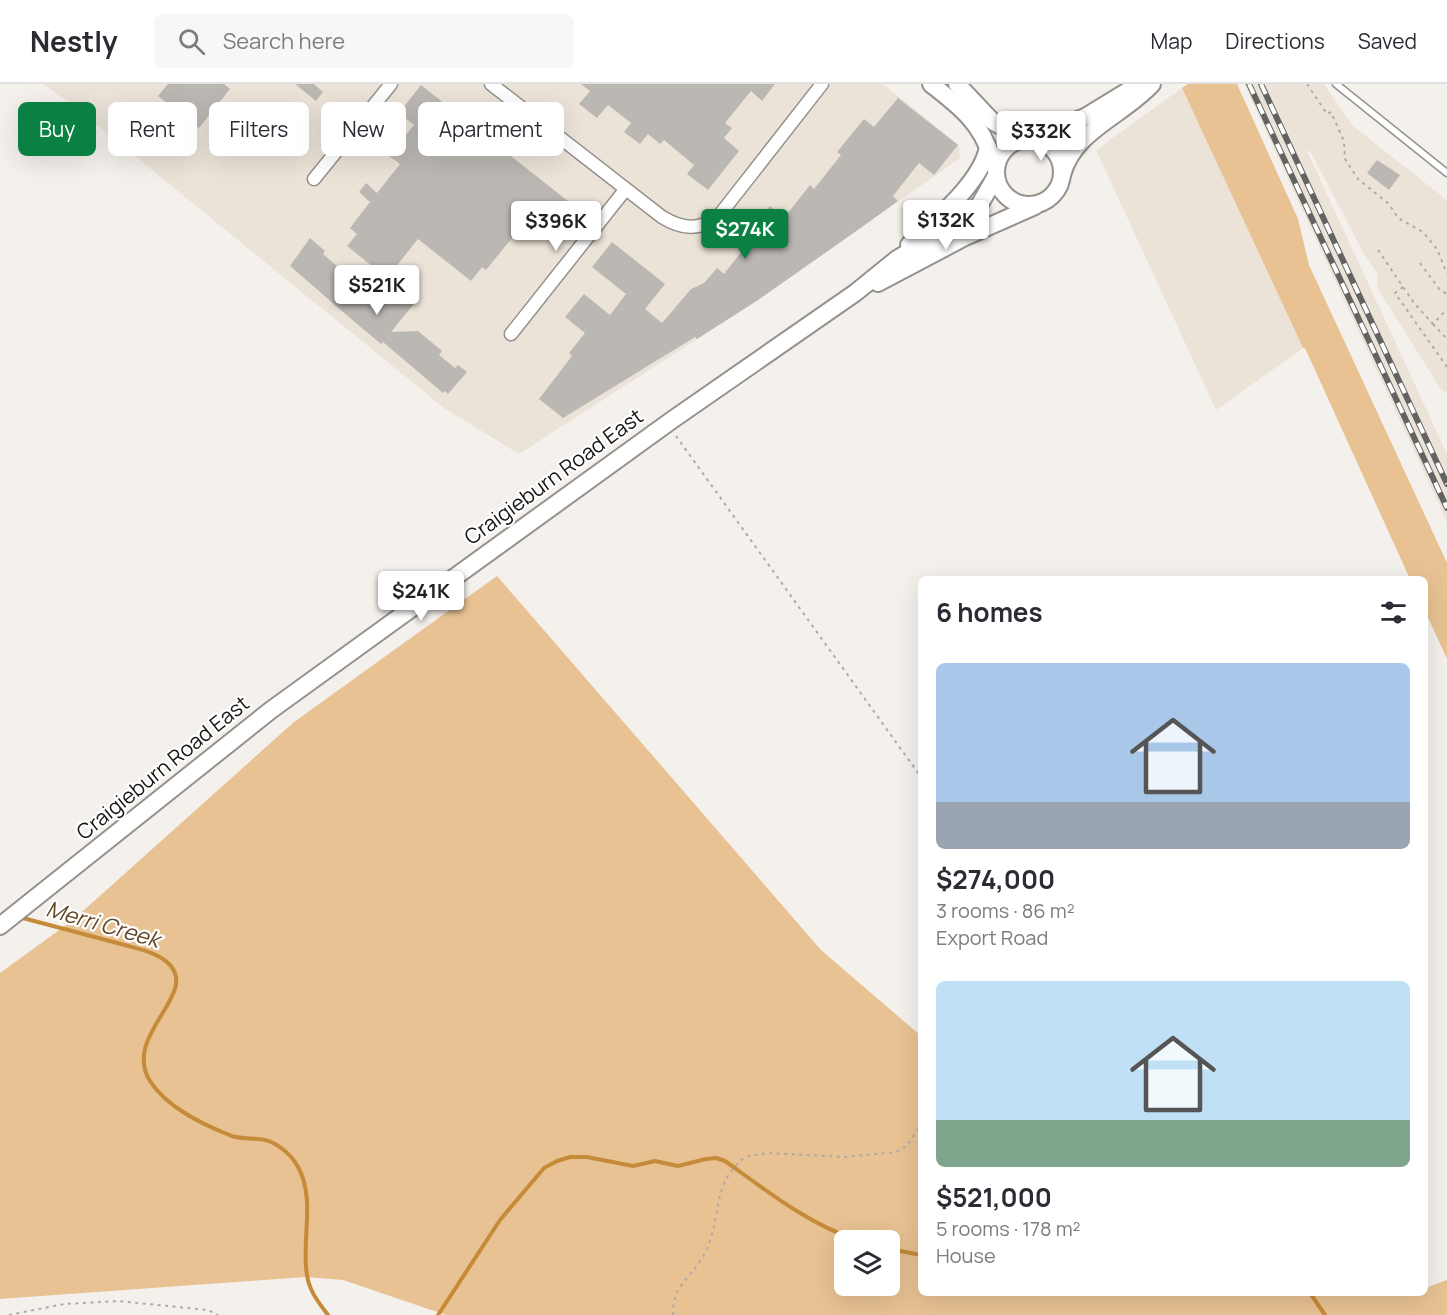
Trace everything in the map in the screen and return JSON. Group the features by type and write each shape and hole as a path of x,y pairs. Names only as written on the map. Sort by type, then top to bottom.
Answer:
{"main road":[{"path":"932,84 974,120 988,147 1002,190 1014,202 1029,205 1041,203 1056,191 1069,155 1078,144 1152,84"},
{"path":"957,84 996,124 1025,140 1040,141 1052,149 1062,165 1061,179"},
{"path":"995,174 996,164 1003,151 1011,144 1091,113 1139,84"},
{"path":"886,267 981,168 988,147"},
{"name":"Craigieburn Road East","path":"0,926 271,710 667,424 855,293 886,267 964,220 980,204 995,174"},
{"name":"Craigieburn Road East","path":"855,293 965,237 1041,203"}],"street":[{"path":"314,180 391,84"},
{"path":"491,84 625,190 674,224 695,228 708,224 730,203 820,88 828,84"},
{"path":"510,334 625,190"}],"lane":[{"path":"1336,84 1447,173"}],"path":[{"path":"1306,84 1327,114 1331,112 1337,120 1338,130 1344,141 1345,159 1358,178 1389,204 1398,218 1423,232 1437,249 1447,274"},
{"path":"1378,250 1403,287 1447,339"},
{"path":"1420,263 1440,290 1447,294"},
{"path":"1403,287 1395,293 1447,367"},
{"path":"1433,324 1447,309"},
{"path":"667,424 918,773"},
{"path":"673,1315 677,1292 701,1262 709,1245 714,1230 718,1196 724,1181 745,1157 767,1153 845,1157 896,1152 907,1146 918,1130"},
{"path":"9,1315 64,1304 119,1301 208,1310 218,1315"}],"shaded area":[{"path":"43,84 883,84 959,145 960,158 758,300 519,454 444,408 135,156 197,156 197,102 108,102 108,134 96,124 96,102 68,102"},
{"path":"1188,84 1237,84 1298,219 1309,265 1447,563 1447,659 1428,618 1428,576 1409,576 1305,348 1303,348 1182,88"},
{"path":"1244,84 1324,84 1353,126 1447,200 1447,392 1442,391 1378,289 1377,273 1363,252 1310,151 1307,151 1447,454 1447,522"},
{"path":"1182,88 1303,348 1216,410 1096,150"},
{"path":"497,576 821,950 918,1033 918,1296 1428,1296 1428,1287 1447,1280 1447,1315 446,1315 343,1280 306,1277 0,1299 0,973 73,920 294,722"}],"building":[{"path":"168,84 224,84 230,89 220,102 209,102 209,115 199,128 197,126 197,102 166,102 158,96"},
{"path":"295,84 314,84 323,92 316,101"},
{"path":"581,84 775,84 762,101 751,91 725,123 732,128 724,138 739,151 708,190 687,174 694,165 664,140 660,144 648,134 640,144 624,132 631,123 608,105 597,118 579,104 590,91"},
{"path":"421,85 443,102 418,102 418,156 511,156 578,209 555,237 529,217 486,270 482,267 471,281 418,239 387,278 347,246 357,234 350,228 370,202 359,192 366,183 377,193 400,164 389,156 406,156 406,135 414,125 406,119 406,104"},
{"path":"898,98 958,145 934,175 919,163 893,196 898,201 862,227 758,300 697,339 695,337 563,418 539,399 572,356 569,353 585,333 565,317 584,294 610,315 626,294 592,267 612,242 665,284 645,309 662,323 691,289 704,283 717,268 724,274 746,246 742,242 770,206 784,218 810,185 814,189 841,155 837,152 864,119 874,127"},
{"path":"1377,160 1400,175 1389,190 1367,173"},
{"path":"310,238 325,251 323,254 377,301 392,282 416,301 391,332 418,331 442,351 439,355 455,368 458,365 467,372 448,394 445,391 443,393 383,342 381,344 290,266"}],"waterway":[{"name":"Merri Creek","path":"19,917 139,949 167,962 175,974 175,987 145,1047 144,1064 150,1081 166,1099 198,1121 232,1136 271,1142 282,1148 295,1162 303,1179 306,1193 308,1281 328,1315"},
{"path":"438,1315 500,1220 544,1168 570,1157 587,1157 633,1166 655,1161 678,1166 716,1158 725,1161 772,1195 834,1231"},
{"path":"900,1251 918,1254"},
{"path":"1312,1296 1325,1315"}],"railway":[{"path":"1249,84 1447,508"},
{"path":"1261,84 1447,484"}]}
